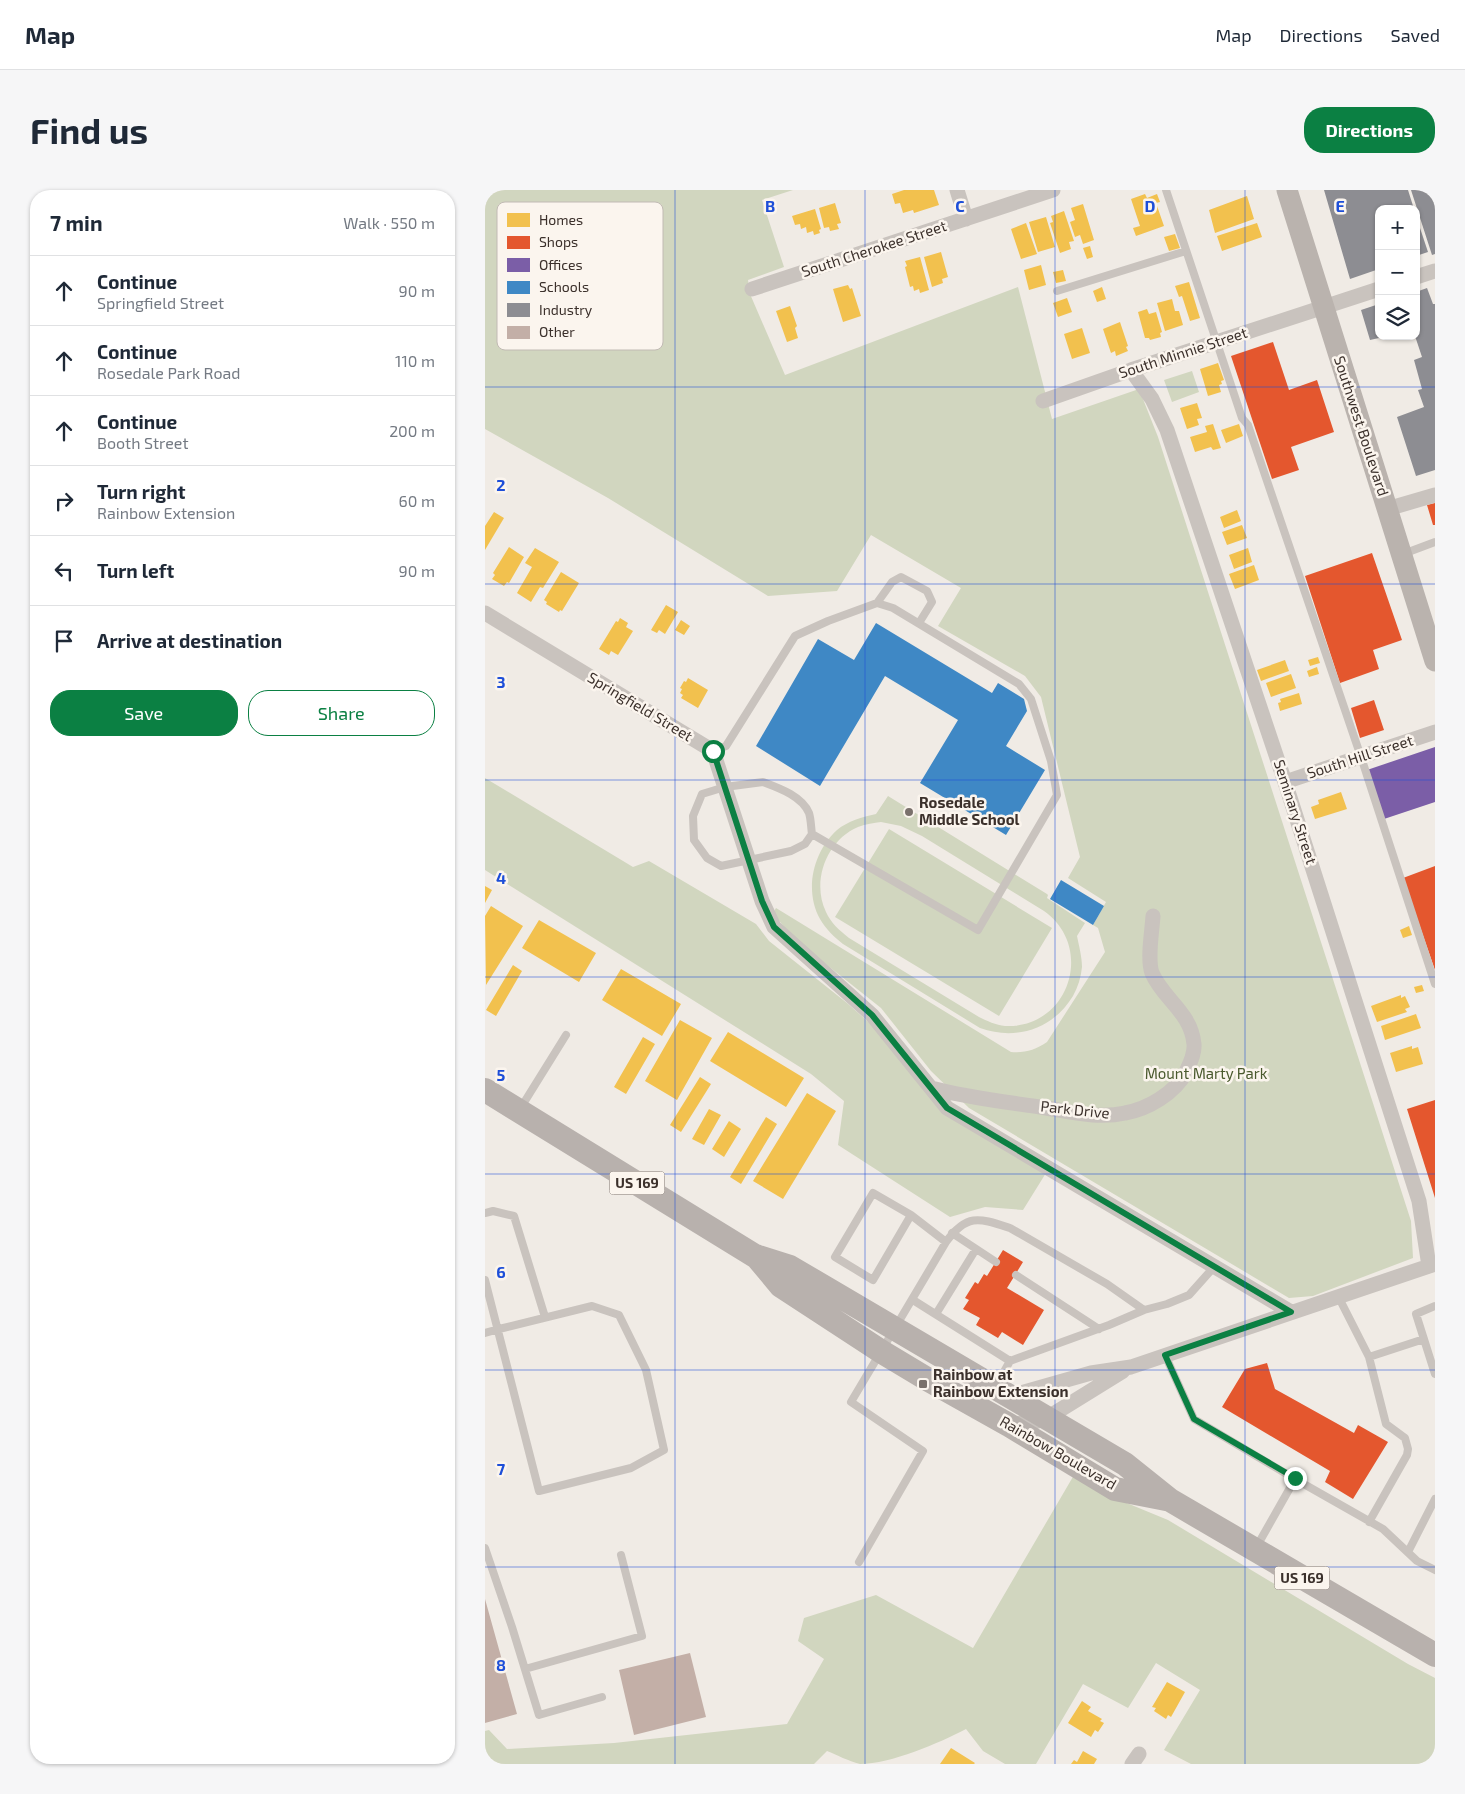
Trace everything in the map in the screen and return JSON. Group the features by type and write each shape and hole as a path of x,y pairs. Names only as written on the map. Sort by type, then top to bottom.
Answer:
{"main road":[{"name":"Southwest Boulevard","path":"1287,190 1435,661"},
{"name":"Rainbow Boulevard","path":"485,1090 755,1256 790,1267 1125,1464 1170,1500 1435,1656"},
{"name":"Rainbow Boulevard","path":"755,1256 781,1286 882,1352 956,1396 1009,1424 1115,1489 1170,1500"}],"street":[{"path":"957,190 966,219"},
{"name":"South Cherokee Street","path":"752,290 1053,190"},
{"path":"1420,276 1435,271"},
{"name":"South Minnie Street","path":"1043,401 1131,370 1375,291"},
{"name":"Seminary Street","path":"1131,370 1152,399 1167,430 1285,782 1419,1201 1432,1265"},
{"path":"1387,509 1435,495"},
{"name":"Springfield Street","path":"485,613 713,751"},
{"name":"South Hill Street","path":"1285,782 1435,732"},
{"path":"713,751 762,901 774,927 872,1015 947,1108 1291,1312"},
{"name":"Park Drive","path":"931,1088 957,1095 1100,1116 1126,1113 1158,1101 1181,1081 1191,1061 1195,1045 1191,1029 1182,1012 1160,985 1150,964 1153,916"},
{"path":"1003,1392 1091,1373 1131,1367 1432,1265"},
{"path":"1009,1424 1030,1423 1047,1418 1131,1367"}],"lane":[{"path":"1165,190 1242,418 1248,425 1361,757 1435,984"},
{"path":"1057,291 1186,251"},
{"path":"1401,554 1435,542"},
{"path":"713,751 726,746 795,636 828,621 877,603 892,582 901,577 927,591 932,602 919,623"},
{"path":"812,834 978,930 1057,795 1051,760 1031,699 1019,684 893,608 877,603"},
{"path":"763,782 779,788 798,799 809,813 812,834 805,844 791,850 721,866 707,858 694,840 693,816 703,794 725,787 763,782"},
{"path":"519,1110 566,1035"},
{"path":"911,1215 873,1280 835,1257 873,1192 911,1215 946,1242"},
{"path":"485,1214 493,1211 514,1216 545,1317"},
{"path":"859,1562 923,1451 851,1402 952,1233 974,1219 1010,1228 1107,1284 1144,1310"},
{"path":"952,1233 995,1262"},
{"path":"936,1314 977,1249"},
{"path":"1010,1361 1099,1329 1144,1310 1189,1296 1214,1266"},
{"path":"1015,1274 1099,1329"},
{"path":"485,1280 499,1329 539,1492 631,1468 664,1450 646,1370 619,1315 592,1306 545,1317 499,1329 485,1333"},
{"path":"1338,1296 1369,1357 1386,1424 1405,1438 1408,1449 1407,1455 1369,1522"},
{"path":"913,1300 1010,1361"},
{"path":"1435,1306 1416,1314 1435,1374"},
{"path":"1369,1357 1424,1339"},
{"path":"1165,1355 1194,1419 1383,1529 1417,1561 1435,1570"},
{"path":"1003,1392 1010,1361"},
{"path":"1255,1550 1295,1478"},
{"path":"1408,1552 1435,1499"},
{"path":"485,1548 539,1715 602,1697"},
{"path":"525,1669 642,1636 621,1555"}],"green space":[{"name":"Mount Marty Park","path":"485,190 793,190 762,200 784,267 748,280 750,294 785,375 1018,287 1052,419 1139,389 1158,437 1411,1221 1413,1258 1313,1296 1289,1298 969,1108 931,1071 881,1008 793,938 773,913 776,908 1011,1052 1030,1050 1047,1042 1105,952 1098,928 1093,925 1106,902 1068,878 1080,857 1041,697 1025,676 938,626 961,588 871,535 837,591 768,596 608,498 485,429"},
{"path":"1192,371 1199,392 1172,402 1164,380"},
{"path":"485,778 633,867 649,861 756,924 769,941 874,1027 929,1096 1046,1173 1023,1210 985,1207 950,1217 838,1145 844,1101 811,1074 485,870"},
{"path":"888,796 1047,894 1047,898 1085,923 1077,936 1082,963 1079,982 1073,996 1055,1017 1033,1029 1020,1032 994,1032 980,1028 833,936 820,919 815,908 812,884 817,860 822,849 837,830 855,820 876,814","holes":["881,822 901,826 922,836 1044,911 1060,927 1069,945 1071,964 1068,984 1059,1001 1045,1014 1027,1023 1005,1026 988,1021 849,938 833,923 826,912 820,887 821,875 830,851 847,833 858,827"]},
{"path":"889,829 1052,928 999,1016 835,917"},
{"path":"1074,1475 1117,1499 1168,1520 1408,1664 1435,1678 1435,1764 1191,1764 1164,1750 1200,1690 1156,1663 1128,1708 1083,1684 1036,1764 1005,1764 983,1751 966,1729 900,1757 860,1764 827,1751 814,1764 485,1764 485,1731 489,1730 507,1749 614,1743 787,1724 824,1659 798,1641 804,1618 876,1595 973,1648"}],"building: Homes":[{"path":"904,190 934,190 939,205 914,213 913,210 903,213 900,203 895,204 892,194"},
{"path":"1145,194 1147,198 1157,194 1160,202 1156,203 1164,226 1136,236 1133,228 1140,226 1131,199"},
{"path":"1247,196 1254,219 1215,233 1209,210"},
{"path":"835,203 841,223 837,224 839,229 830,231 829,227 824,228 819,208"},
{"path":"1083,204 1094,240 1083,244 1080,235 1075,237 1070,222 1075,220 1071,208"},
{"path":"815,209 821,229 819,230 820,233 814,235 813,231 807,233 806,227 801,229 800,224 795,225 792,216"},
{"path":"1064,211 1074,241 1069,242 1071,249 1060,253 1050,223 1053,222 1051,216"},
{"path":"1046,217 1055,247 1038,252 1029,222"},
{"path":"1026,223 1037,254 1021,259 1011,229"},
{"path":"1257,223 1262,237 1222,251 1217,236"},
{"path":"1175,234 1180,248 1169,251 1164,237"},
{"path":"1090,246 1093,257 1087,259 1083,248"},
{"path":"941,252 948,277 942,279 943,283 932,287 924,257"},
{"path":"920,257 929,290 920,293 919,289 914,291 913,286 910,287 905,261"},
{"path":"1041,265 1046,285 1029,290 1024,270"},
{"path":"1063,270 1066,281 1056,283 1053,272"},
{"path":"1189,282 1200,318 1190,321 1182,296 1179,297 1175,286"},
{"path":"848,285 850,289 852,288 861,316 843,322 833,289"},
{"path":"1102,287 1106,299 1097,302 1093,291"},
{"path":"1067,298 1072,312 1058,317 1053,303"},
{"path":"1172,299 1175,311 1179,311 1183,325 1165,331 1157,303"},
{"path":"790,306 797,326 795,328 798,338 787,342 776,311"},
{"path":"1147,309 1149,314 1156,312 1162,332 1160,333 1161,337 1150,340 1145,338 1138,312"},
{"path":"1120,322 1128,351 1116,356 1115,351 1111,353 1103,329"},
{"path":"1082,328 1090,353 1072,359 1064,334"},
{"path":"1218,363 1224,380 1219,385 1221,392 1208,396 1200,369"},
{"path":"1197,403 1202,418 1197,419 1199,425 1187,429 1180,408"},
{"path":"1213,424 1221,448 1213,450 1211,447 1195,452 1190,437 1207,432 1205,426"},
{"path":"1239,424 1243,436 1226,443 1221,430"},
{"path":"1237,510 1241,521 1224,528 1220,517"},
{"path":"494,512 504,518 485,550 485,526"},
{"path":"1242,525 1247,538 1227,545 1222,532"},
{"path":"509,547 524,557 509,583 507,582 504,586 492,579 495,575 493,573"},
{"path":"535,548 559,562 543,588 540,587 531,602 517,593 532,567 525,563"},
{"path":"1248,548 1252,562 1234,569 1229,555"},
{"path":"1254,565 1259,580 1235,589 1229,574"},
{"path":"561,572 579,583 562,611 560,610 559,612 546,604 547,602 544,600"},
{"path":"666,605 678,612 665,634 659,630 657,633 651,630"},
{"path":"620,618 628,623 626,627 633,631 618,655 611,651 609,655 599,649 616,621 618,622"},
{"path":"681,620 690,626 684,635 675,630"},
{"path":"1318,657 1320,663 1310,666 1308,660"},
{"path":"1285,660 1289,671 1261,681 1257,670"},
{"path":"1317,667 1319,674 1309,677 1307,671"},
{"path":"1291,674 1296,688 1271,697 1266,683"},
{"path":"688,678 708,690 698,708 681,698 683,695 680,693 682,689 680,688"},
{"path":"1299,693 1302,704 1280,711 1278,703 1281,702 1280,699"},
{"path":"1341,792 1347,809 1315,819 1311,807 1319,804 1318,800"},
{"path":"485,886 492,890 485,903"},
{"path":"491,906 523,926 486,985 485,916"},
{"path":"539,920 596,953 579,982 522,948"},
{"path":"1409,926 1412,935 1403,938 1400,930"},
{"path":"513,965 522,971 496,1016 486,1010"},
{"path":"621,969 681,1004 662,1036 602,1000"},
{"path":"1422,985 1424,991 1416,993 1414,987"},
{"path":"1401,995 1401,998 1405,996 1410,1007 1405,1009 1407,1012 1377,1022 1371,1006"},
{"path":"1416,1014 1421,1028 1385,1040 1381,1026"},
{"path":"680,1020 712,1038 677,1100 645,1081"},
{"path":"728,1032 804,1078 786,1107 710,1061"},
{"path":"643,1037 655,1044 626,1094 614,1087"},
{"path":"1412,1046 1412,1049 1418,1047 1423,1064 1396,1072 1390,1053"},
{"path":"700,1077 711,1084 681,1132 670,1125"},
{"path":"807,1093 836,1111 783,1199 753,1181"},
{"path":"709,1109 721,1115 704,1145 692,1139"},
{"path":"766,1117 777,1124 741,1184 730,1177"},
{"path":"729,1121 741,1129 724,1157 712,1149"},
{"path":"1167,1682 1185,1692 1171,1717 1168,1715 1166,1719 1154,1711 1156,1708 1152,1707"},
{"path":"1082,1701 1091,1707 1088,1711 1102,1719 1100,1721 1104,1723 1098,1732 1095,1730 1091,1737 1068,1723"},
{"path":"951,1748 975,1763 940,1764"},
{"path":"1083,1751 1097,1759 1094,1764 1071,1764 1074,1760 1077,1762"}],"building: Shops":[{"path":"1273,342 1289,390 1317,380 1334,432 1291,447 1299,470 1272,479 1231,356"},
{"path":"1435,503 1435,525 1433,525 1427,505"},
{"path":"1372,553 1402,640 1373,650 1379,669 1340,683 1305,576"},
{"path":"1374,700 1384,730 1360,738 1351,708"},
{"path":"1435,866 1435,970 1403,878"},
{"path":"1435,1100 1435,1198 1407,1109"},
{"path":"1003,1250 1023,1262 1007,1288 1044,1310 1023,1345 1002,1332 998,1338 976,1325 980,1318 963,1309 969,1300 965,1298 975,1282 978,1284 984,1274 987,1276"},
{"path":"1267,1363 1275,1389 1354,1433 1358,1425 1388,1442 1353,1499 1325,1482 1330,1471 1222,1407 1245,1369"}],"building: Offices":[{"path":"1435,747 1435,802 1384,819 1367,770"}],"building: Schools":[{"name":"Rosedale Middle School","path":"876,623 992,693 998,683 1024,699 1027,711 1006,746 1045,770 1006,835 920,783 958,720 885,676 820,786 756,746 818,639 854,660"},
{"path":"1061,880 1104,906 1093,925 1050,899"}],"building: Industry":[{"path":"1324,190 1408,190 1413,205 1375,205 1375,270 1350,279"},
{"path":"1411,190 1435,190 1435,254 1432,255 1420,218 1420,205 1416,205"},
{"path":"1420,228 1428,252 1420,255"},
{"path":"1427,288 1433,304 1435,304 1435,470 1416,476 1397,417 1424,407 1418,390 1422,389 1414,360 1422,357 1416,340 1420,340 1420,291"},
{"path":"1375,305 1375,339 1370,340 1361,310"}],"building: Other":[{"path":"485,1599 517,1714 485,1723"},
{"path":"690,1653 706,1717 634,1735 619,1670"}],"place":[{"name":"Rosedale Middle School","path":"909,812"},
{"name":"Rainbow at Rainbow Extension","path":"923,1384"}],"route":[{"path":"713,751 762,901 774,927 872,1015 947,1108 1291,1312 1165,1355 1194,1419 1295,1478"}]}
